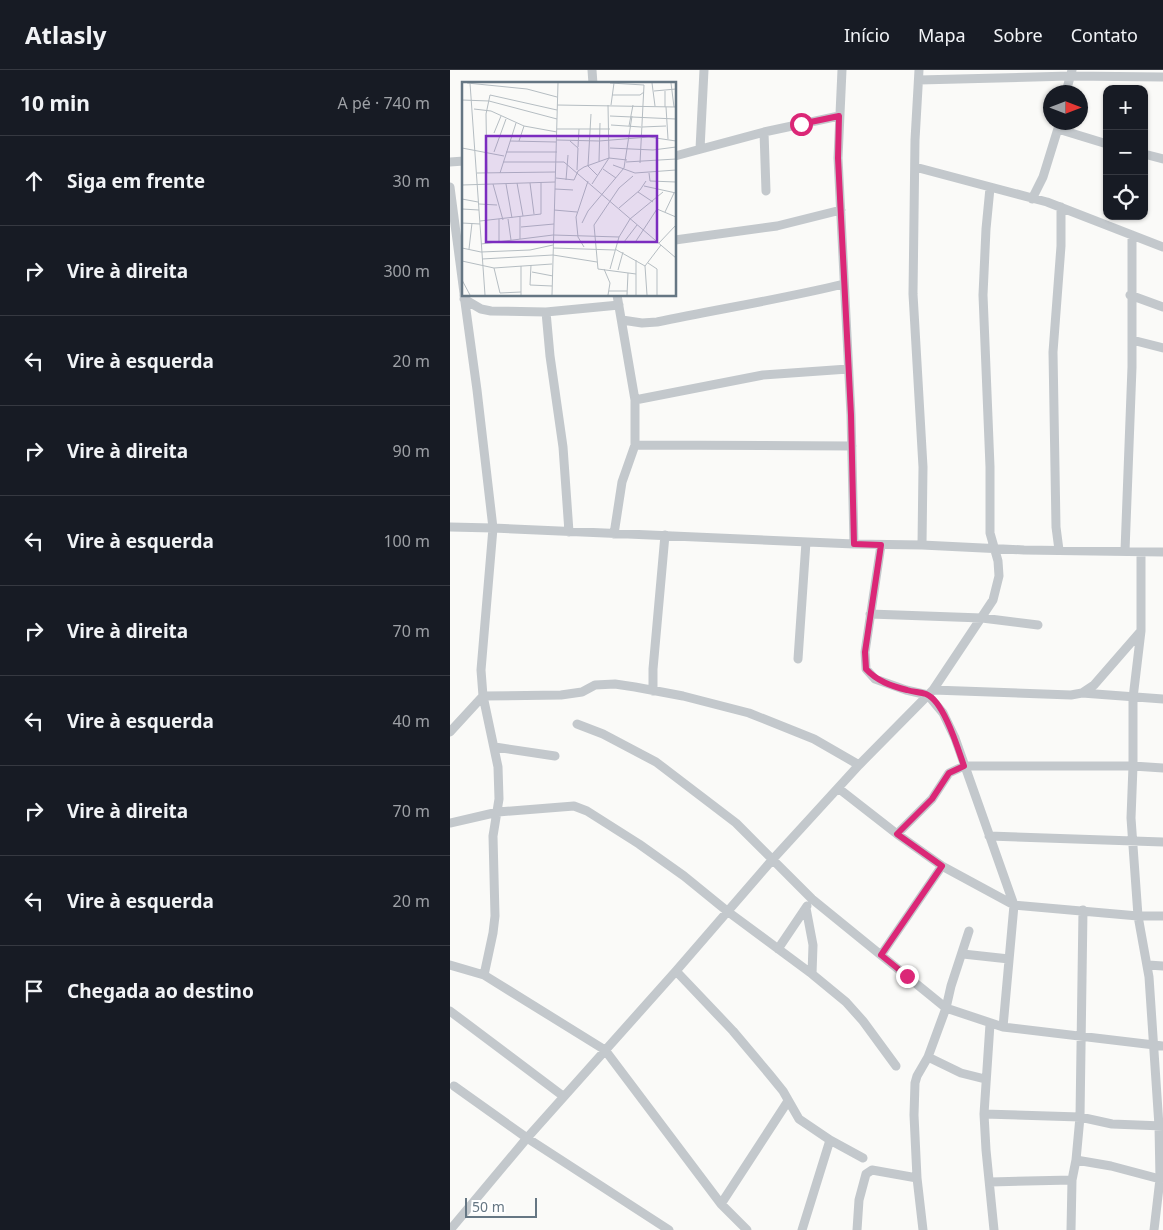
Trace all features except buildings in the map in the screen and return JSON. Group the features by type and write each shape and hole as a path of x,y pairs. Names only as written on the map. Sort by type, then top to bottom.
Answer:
{"street":[{"path":"700,149 704,70"},
{"path":"842,70 838,158 852,446 854,544"},
{"path":"918,70 913,294 923,467 922,545"},
{"path":"919,80 1071,73 1163,77"},
{"path":"676,156 764,132 839,116"},
{"path":"1032,199 1043,177 1058,130"},
{"path":"1070,130 1103,142"},
{"path":"764,132 766,191"},
{"path":"1148,155 1163,160"},
{"path":"915,167 1061,207 1163,247"},
{"path":"450,187 461,241 462,259"},
{"path":"450,1230 563,1096 676,971 773,859 859,765 931,693 993,600 999,576 998,561 990,533 989,518 990,467 983,295 990,188"},
{"path":"1059,550 1055,506 1052,371 1061,246 1061,207"},
{"path":"676,240 777,226 841,210"},
{"path":"1125,551 1132,340 1130,295 1132,235"},
{"path":"622,320 642,323 657,322 749,303 775,300 844,284"},
{"path":"1130,295 1163,307"},
{"path":"464,296 482,308 491,311 546,312 619,305"},
{"path":"464,296 478,390 493,528 481,670 483,696 495,747 499,784 498,812 493,836 495,916 484,975"},
{"path":"614,534 622,482 635,445 635,400 617,296"},
{"path":"546,312 563,448 569,532"},
{"path":"1132,340 1163,348"},
{"path":"635,400 763,375 848,369"},
{"path":"635,445 852,446"},
{"path":"450,527 881,545 1125,551 1141,553 1163,552"},
{"path":"653,691 653,668 665,535"},
{"path":"798,659 806,542"},
{"path":"881,545 865,652 866,669 875,679 892,686 931,693 1082,693 1163,699"},
{"path":"1141,553 1141,631 1133,698 1131,840 1138,916 1148,965 1159,1046 1160,1179 1154,1230"},
{"path":"870,614 982,618 1038,624"},
{"path":"1082,693 1094,685 1141,631"},
{"path":"450,732 483,696 561,695 582,692 595,685 615,684 683,696 757,716 814,739 859,765"},
{"path":"931,693 955,738 1014,905 1003,1027"},
{"path":"577,724 604,734 656,762 736,824 812,899 946,1008 1003,1027 1159,1046"},
{"path":"495,747 555,756"},
{"path":"897,834 932,799 949,773 964,766 1133,766 1163,768"},
{"path":"838,788 942,866 1014,905 1138,916 1163,916"},
{"path":"450,823 498,812 562,806 580,808 639,844 684,876 727,911 812,974 846,1002 863,1021 896,1066"},
{"path":"990,836 1163,842"},
{"path":"881,955 942,866"},
{"path":"778,949 812,899"},
{"path":"806,908 812,945 812,974"},
{"path":"1070,1230 1072,1180 1080,1117 1083,910"},
{"path":"923,1230 917,1178 914,1115 915,1083 928,1057 946,1008 951,986 969,931"},
{"path":"962,954 1009,959"},
{"path":"450,965 484,975 605,1050 721,1204 747,1230"},
{"path":"1148,965 1163,966"},
{"path":"676,971 770,1075 804,1124 863,1158"},
{"path":"450,1011 563,1096"},
{"path":"990,1024 984,1114 994,1230"},
{"path":"928,1057 961,1073 986,1079"},
{"path":"454,1086 527,1138 669,1230"},
{"path":"721,1204 788,1101"},
{"path":"984,1114 1080,1117 1112,1124 1161,1126"},
{"path":"802,1230 830,1140"},
{"path":"1076,1160 1111,1166 1160,1179"},
{"path":"857,1230 859,1200 866,1174 872,1170 917,1178"},
{"path":"990,1182 1072,1180"}],"route":[{"path":"801,124 839,116 838,158 851,415 854,544 881,545 865,652 866,669 875,679 892,686 928,695 943,713 955,738 964,766 949,773 932,799 897,834 942,866 881,955 907,976"}]}
